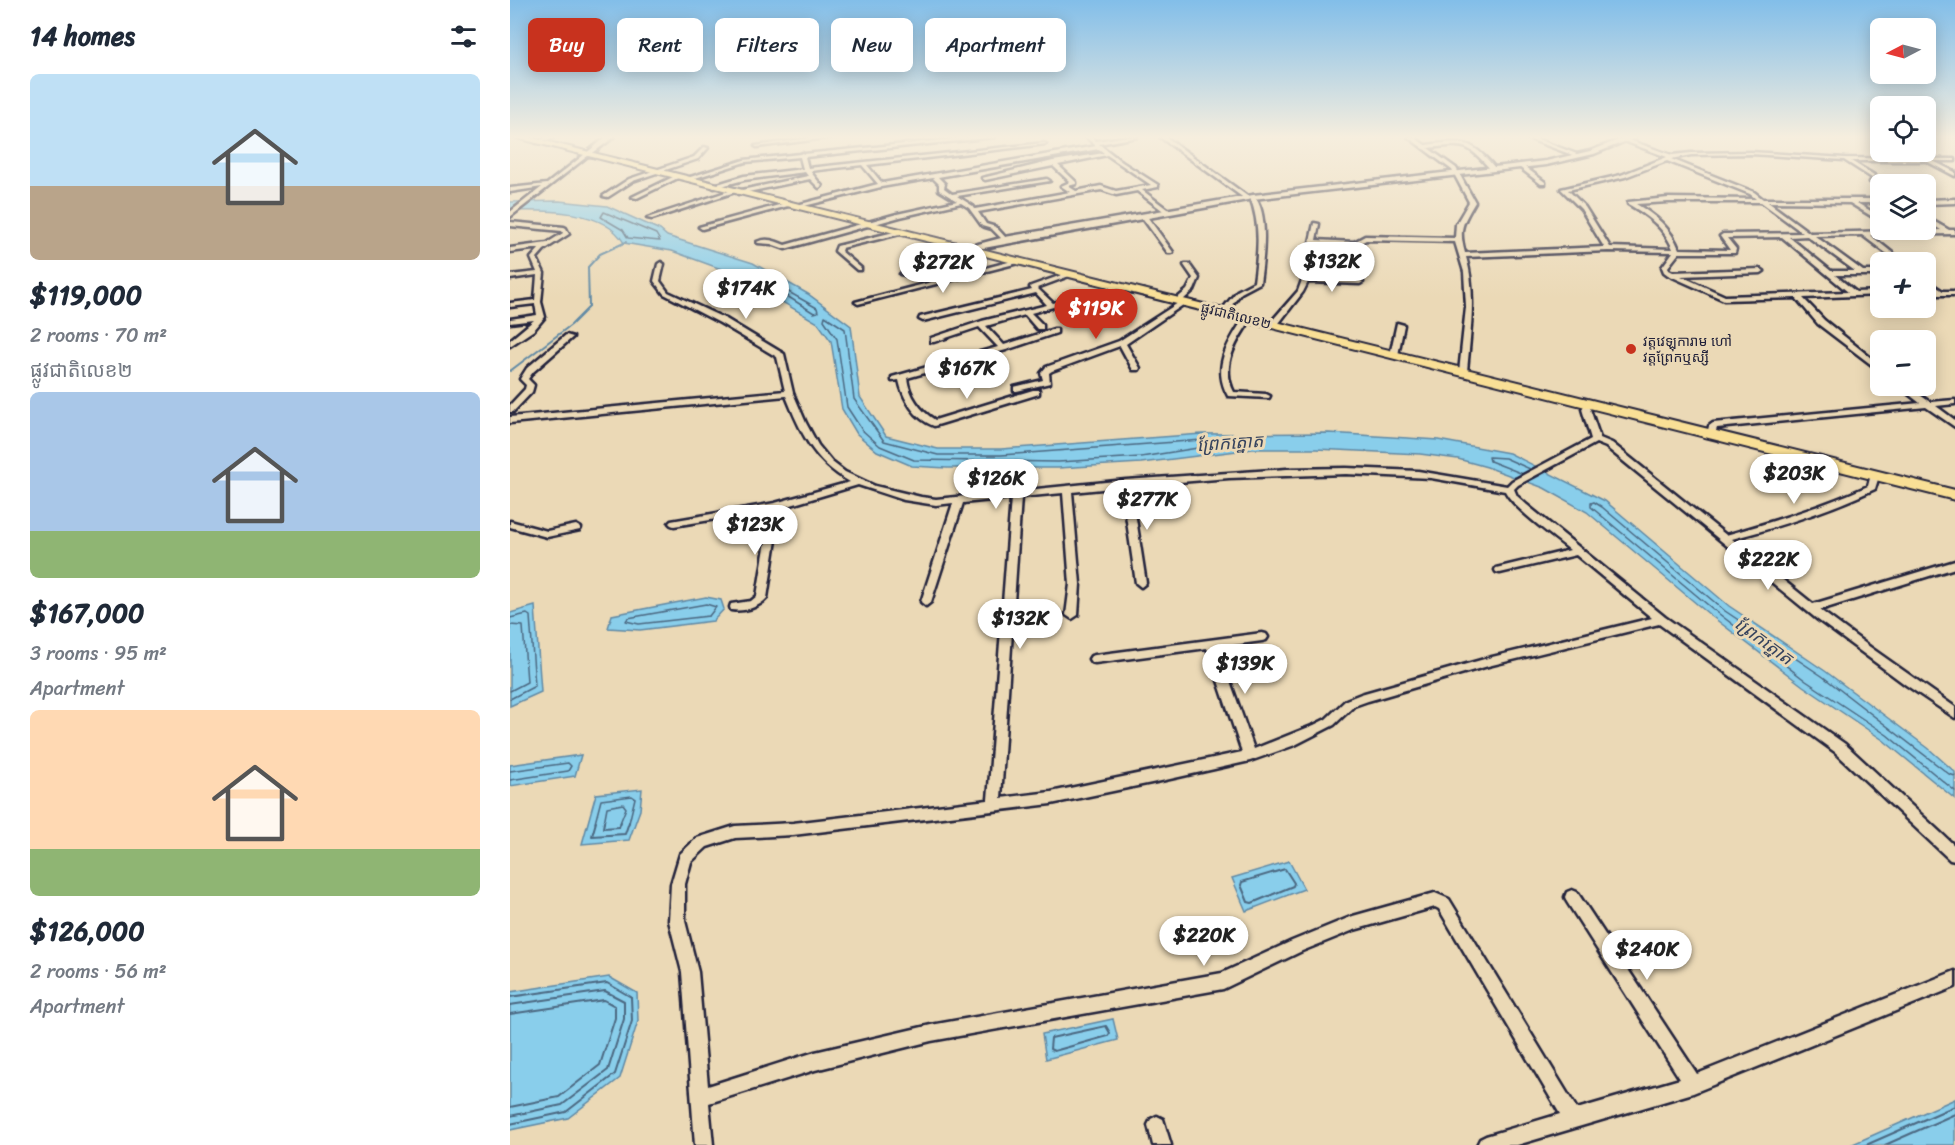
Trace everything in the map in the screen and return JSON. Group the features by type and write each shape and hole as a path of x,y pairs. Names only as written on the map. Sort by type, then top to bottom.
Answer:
{"highway":[{"name":"ផ្លូវជាតិលេខ២","path":"736,191 1955,495"}],"street":[{"path":"510,215 540,190"},
{"path":"606,196 615,190"},
{"path":"635,197 651,190"},
{"path":"650,218 739,190"},
{"path":"702,227 857,190"},
{"path":"944,190 974,211 984,225 994,228 1005,240"},
{"path":"953,195 982,190"},
{"path":"1072,190 1076,193"},
{"path":"974,211 1089,190"},
{"path":"1108,190 1116,193 1136,190"},
{"path":"1140,190 1168,212"},
{"path":"1224,312 1239,292 1257,283 1259,215 1250,198 1239,190"},
{"path":"903,274 924,265 927,257 963,247 1250,198 1313,190"},
{"path":"1463,372 1469,307 1467,272 1458,240 1461,216 1472,202 1466,190"},
{"path":"1565,190 1583,208 1608,249"},
{"path":"1746,190 1763,200 1860,272"},
{"path":"978,191 984,196"},
{"path":"1677,251 1665,228 1653,217 1630,203 1763,200 1870,201"},
{"path":"1850,201 1870,213"},
{"path":"1936,202 1955,201"},
{"path":"760,242 772,242 785,247 867,223 960,202"},
{"path":"1942,202 1955,208"},
{"path":"1144,216 1170,252"},
{"path":"510,224 564,229 566,234 534,258 541,273 538,302 540,317 531,328 510,344"},
{"path":"1273,325 1301,291 1316,224"},
{"path":"1936,224 1952,232"},
{"path":"859,270 838,251 839,247 902,232"},
{"path":"1936,232 1952,232"},
{"path":"1863,233 1887,252"},
{"path":"1461,255 1608,249 1733,252 1734,249 1723,236 1870,233"},
{"path":"1782,234 1853,293"},
{"path":"1313,242 1355,244 1365,238 1458,240"},
{"path":"510,250 550,245"},
{"path":"1677,251 1665,267 1670,274 1724,298 1870,293"},
{"path":"858,302 1020,261"},
{"path":"661,264 657,281 666,293 723,321 781,356 789,393 818,452 838,470 859,482 907,499 936,502 1171,478 1347,472 1406,473 1512,486 1596,440 1609,445 1813,608 1918,689 1955,713"},
{"path":"1054,331 899,378 909,398 928,421 934,423 1048,387 1050,384 1045,373 1049,369 1122,343 1181,302 1194,285 1196,278 1187,265"},
{"path":"1670,274 1761,271"},
{"path":"1831,273 1870,272"},
{"path":"510,277 541,273"},
{"path":"1052,306 1033,286 1070,274"},
{"path":"1305,280 1360,282"},
{"path":"934,340 985,323 1107,291 1116,286"},
{"path":"1936,289 1941,293"},
{"path":"922,319 1037,291"},
{"path":"1936,293 1955,293"},
{"path":"1797,295 1821,322 1870,361"},
{"path":"510,305 538,302"},
{"path":"1026,312 1040,327"},
{"path":"510,321 540,317"},
{"path":"1248,318 1232,343 1224,374 1231,394 1266,396"},
{"path":"985,323 982,326 1003,348"},
{"path":"1394,355 1400,326"},
{"path":"510,410 529,390 530,385 524,379 530,370 569,337"},
{"path":"1122,343 1136,368"},
{"path":"1017,390 1047,381"},
{"path":"510,420 789,393"},
{"path":"1916,396 1955,424"},
{"path":"1711,434 1713,426 1955,402"},
{"path":"1589,404 1586,409 1596,440"},
{"path":"1725,538 1782,524 1840,503 1872,487 1874,476"},
{"path":"674,523 776,506 807,499 859,482"},
{"path":"1126,483 1141,583"},
{"path":"1512,486 1519,502 1577,552 1661,620 1840,748 1955,855"},
{"path":"1067,489 1075,584 1072,615"},
{"path":"994,805 1016,494"},
{"path":"926,602 959,500"},
{"path":"735,607 754,604 762,598 776,506"},
{"path":"510,524 547,534 576,528"},
{"path":"1500,570 1577,552"},
{"path":"1813,608 1955,564"},
{"path":"704,1145 690,972 677,921 678,884 685,859 702,842 735,832 793,829 1051,798 1250,756 1318,729 1330,722 1350,703 1365,697 1443,674 1661,620"},
{"path":"1095,659 1262,637"},
{"path":"1211,644 1250,756"},
{"path":"1572,897 1693,1084"},
{"path":"699,1098 815,1061 931,1033 1222,981 1353,923 1435,900 1444,903 1572,1118"},
{"path":"1486,1145 1693,1084 1955,979"},
{"path":"1157,1125 1162,1145"}],"water":[{"name":"ព្រែកត្នោត","path":"559,201 607,206 660,230 667,236 753,263 808,294 851,326 860,397 886,436 938,449 1001,449 1202,434 1329,433 1438,440 1509,453 1605,501 1729,606 1825,671 1928,748 1955,772 1955,799 1883,740 1803,686 1710,615 1587,512 1544,488 1458,459 1420,454 1316,449 1253,449 1141,463 1058,468 912,466 877,451 857,434 842,409 831,341 818,323 777,299 758,284 672,251 624,243 615,232 589,218 556,212 510,211 510,202"},
{"path":"706,597 721,600 724,609 713,621 640,630 608,628 612,615"},
{"path":"535,606 541,692 510,706 510,613"},
{"path":"581,755 575,776 510,786 510,765"},
{"path":"642,789 640,810 629,840 582,844 596,794"},
{"path":"1289,861 1304,889 1246,911 1232,878"},
{"path":"609,977 637,993 638,1021 620,1078 568,1118 510,1130 510,992"},
{"path":"1113,1019 1118,1040 1046,1059 1042,1034"},
{"path":"1955,1099 1955,1145 1850,1145 1853,1144"}],"waterway":[{"path":"510,371 571,325 589,307 588,267 600,254 626,242"}],"place":[{"name":"វត្តវេឡុការាម ហៅ វត្តព្រែកឬស្សី","path":"1631,349"}]}
